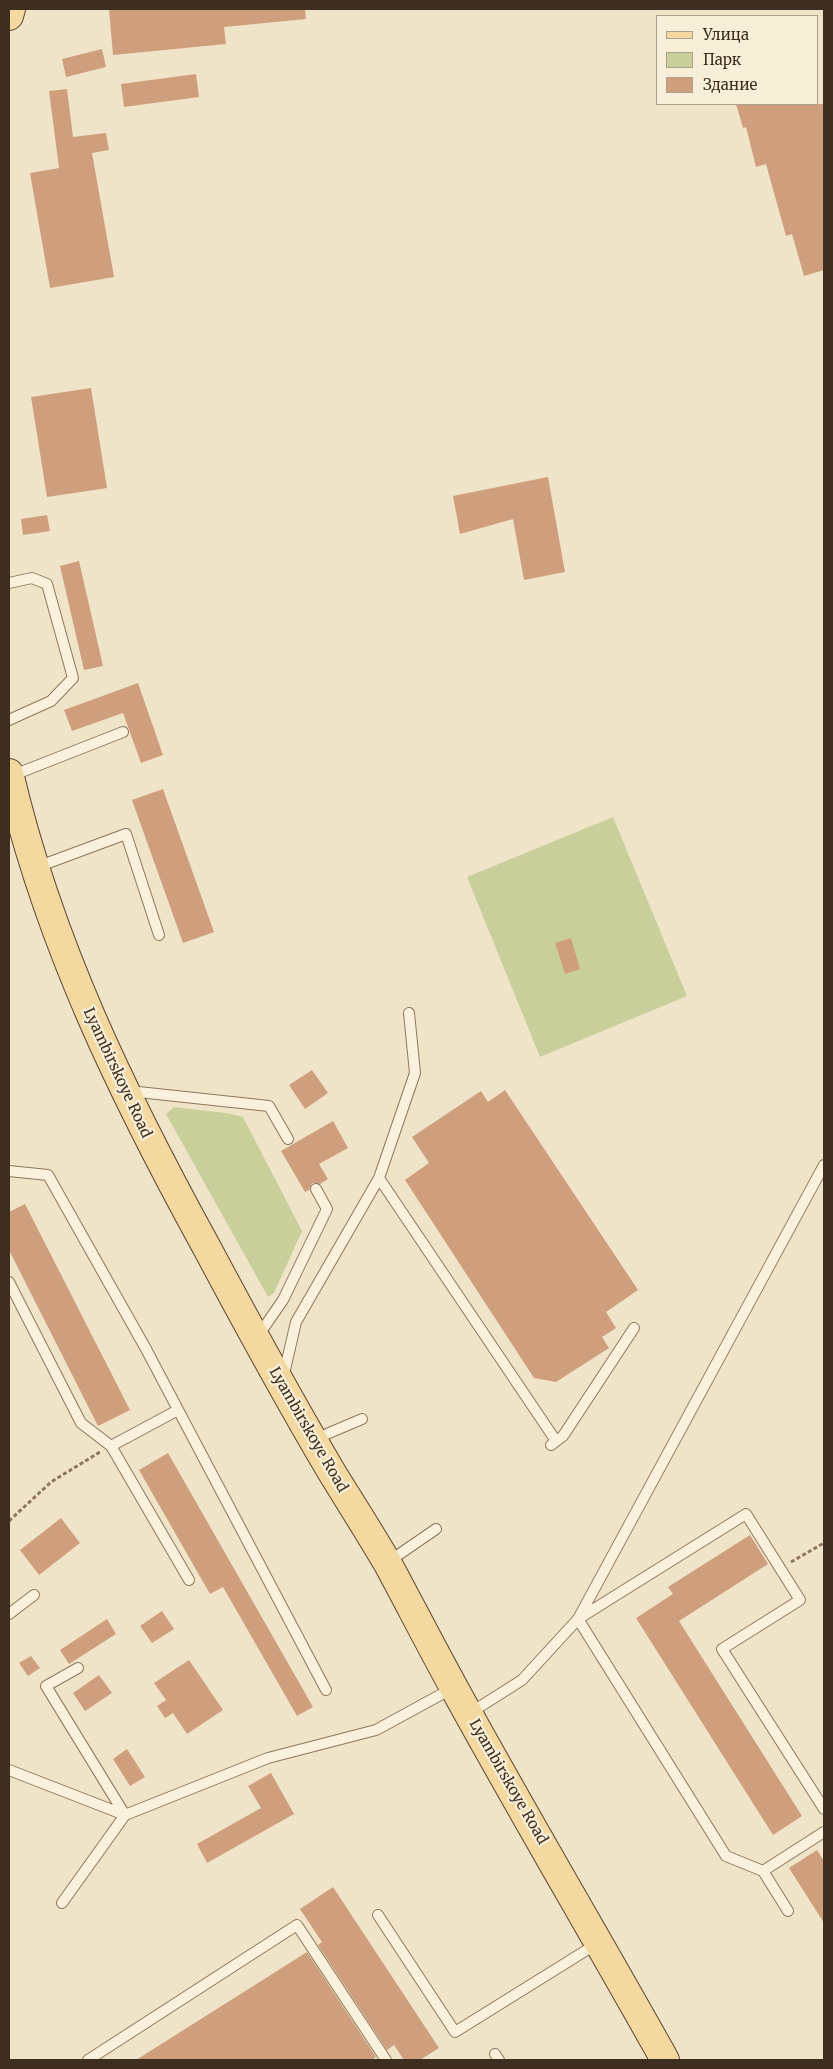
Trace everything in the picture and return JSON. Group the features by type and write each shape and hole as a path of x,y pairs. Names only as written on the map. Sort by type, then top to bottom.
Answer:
{"main road":[{"path":"9,16 11,9"},
{"name":"Lyambirskoye Road","path":"9,775 13,810 36,868 73,978 154,1151 256,1339 387,1563 469,1714 665,2060"}],"lane":[{"path":"9,583 32,578 47,584 73,678 51,701 9,720"},
{"path":"9,775 123,732"},
{"path":"36,868 126,834 159,934"},
{"path":"282,1384 296,1322 379,1178 415,1073 409,1014"},
{"path":"124,1090 269,1106 288,1139"},
{"path":"469,1714 522,1680 578,1619 824,1165"},
{"path":"9,1171 48,1174 178,1410 326,1690"},
{"path":"379,1178 405,1221 553,1443 563,1436 634,1328"},
{"path":"256,1339 282,1300 327,1209 316,1189"},
{"path":"10,1286 81,1423 111,1446 189,1580"},
{"path":"111,1446 178,1410"},
{"path":"314,1440 362,1418"},
{"path":"578,1619 746,1514 800,1600 722,1649 824,1809"},
{"path":"387,1563 436,1529"},
{"path":"9,1614 34,1595"},
{"path":"578,1619 726,1856 762,1871 788,1911"},
{"path":"78,1668 46,1686 125,1815"},
{"path":"62,1903 125,1815 268,1758 376,1730 454,1687"},
{"path":"9,1770 125,1815"},
{"path":"762,1871 824,1832"},
{"path":"378,1915 455,2032 599,1942"},
{"path":"88,2060 298,1925 386,2060"}],"path":[{"path":"9,1521 51,1482 111,1446"},
{"path":"789,1564 824,1543"}],"green space":[{"path":"613,817 687,996 540,1057 467,877"},
{"path":"174,1107 226,1113 243,1117 302,1231 274,1293 268,1297 166,1114"}],"building":[{"path":"109,9 305,9 306,19 224,27 226,44 113,55"},
{"path":"102,49 106,67 66,77 62,59"},
{"path":"196,74 199,97 124,107 121,84"},
{"path":"67,89 73,137 106,133 109,150 92,153 114,277 50,288 30,173 59,168 49,91"},
{"path":"824,104 824,270 804,276 792,234 786,236 766,164 756,167 746,127 743,128 736,105"},
{"path":"91,388 107,488 47,497 31,397"},
{"path":"548,477 565,572 524,580 513,519 460,534 453,496"},
{"path":"47,515 50,531 23,535 21,519"},
{"path":"79,561 103,666 84,670 60,566"},
{"path":"138,683 163,755 141,763 123,713 72,731 64,710"},
{"path":"163,789 214,932 183,943 132,800"},
{"path":"571,938 580,969 565,974 555,943"},
{"path":"312,1070 328,1093 305,1109 289,1085"},
{"path":"505,1090 638,1290 606,1312 616,1328 602,1337 609,1348 556,1382 534,1378 405,1180 429,1163 412,1137 481,1091 488,1102"},
{"path":"333,1121 348,1148 319,1164 328,1179 320,1184 312,1183 309,1190 305,1192 281,1151"},
{"path":"25,1204 130,1410 98,1426 9,1250 9,1212"},
{"path":"168,1453 313,1707 297,1716 223,1587 210,1594 139,1470"},
{"path":"61,1518 80,1543 39,1575 20,1550"},
{"path":"750,1535 768,1564 679,1621 802,1816 773,1835 636,1618 673,1594 668,1587"},
{"path":"162,1611 174,1629 152,1643 140,1626"},
{"path":"107,1619 116,1634 69,1664 60,1650"},
{"path":"31,1656 40,1668 28,1676 19,1663"},
{"path":"189,1660 223,1710 187,1734 173,1713 165,1718 157,1706 166,1700 154,1683"},
{"path":"99,1675 112,1693 85,1711 73,1693"},
{"path":"127,1749 145,1777 130,1786 113,1759"},
{"path":"271,1773 294,1814 207,1863 197,1844 261,1808 248,1786"},
{"path":"817,1850 824,1861 824,1923 789,1868"},
{"path":"333,1887 439,2048 420,2060 404,2060 394,2045 387,2050 318,1945 322,1942 300,1909"},
{"path":"307,1952 376,2057 371,2060 136,2060"}]}
